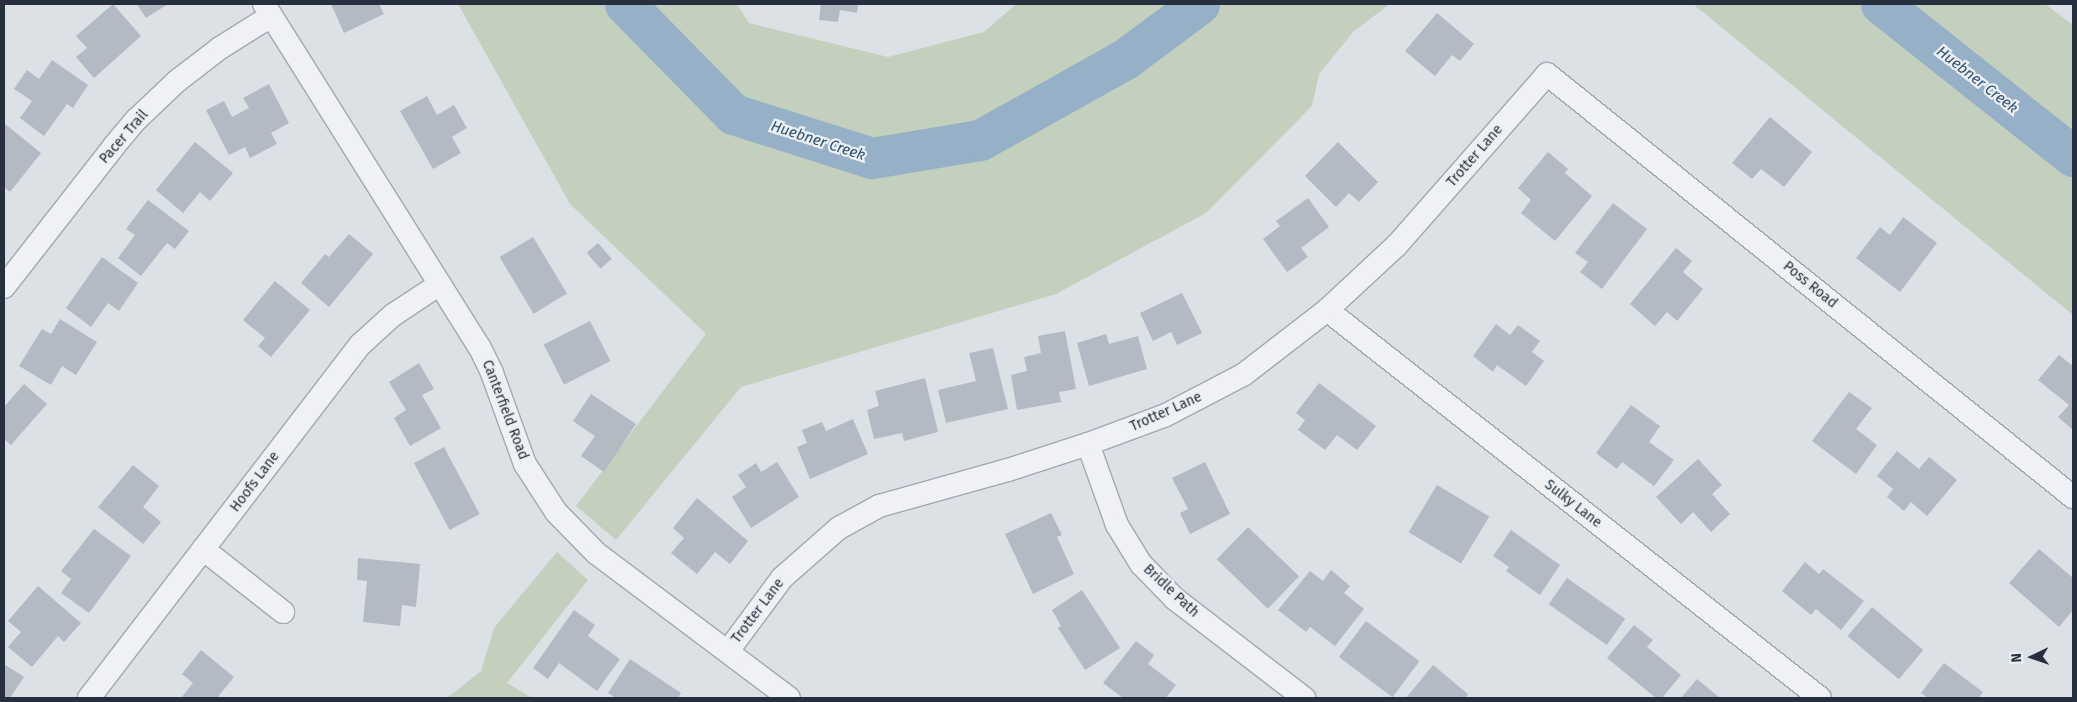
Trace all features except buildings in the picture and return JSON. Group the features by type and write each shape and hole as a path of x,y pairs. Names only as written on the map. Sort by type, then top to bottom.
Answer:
{"street":[{"name":"Canterfield Road","path":"267,10 480,348 492,372 525,464 556,512 596,553 788,698"},
{"name":"Pacer Trail","path":"4,287 137,119 177,81 267,10"},
{"name":"Trotter Lane","path":"728,651 782,578 839,528 879,506 1008,470 1088,444 1166,415 1242,375 1327,310 1397,245 1547,74"},
{"name":"Poss Road","path":"1547,74 2073,497"},
{"name":"Hoofs Lane","path":"89,698 360,345 393,315 440,284"},
{"name":"Sulky Lane","path":"1327,310 1820,698"},
{"name":"Bridle Path","path":"1088,444 1117,525 1141,564 1175,599 1304,698"},
{"path":"203,549 283,612"}],"green space":[{"path":"458,4 737,4 749,23 888,57 984,32 1016,4 1390,4 1354,31 1319,74 1312,106 1206,213 1056,294 741,387 616,540 576,506 706,334 570,204"},
{"path":"1693,4 2045,4 2073,25 2073,315"},
{"path":"557,552 588,580 507,683 532,698 447,698 481,671 494,628"}],"waterway":[{"name":"Huebner Creek","path":"625,4 733,114 872,158 980,140 1125,59 1199,4"},
{"name":"Huebner Creek","path":"1881,4 2073,156"}]}
